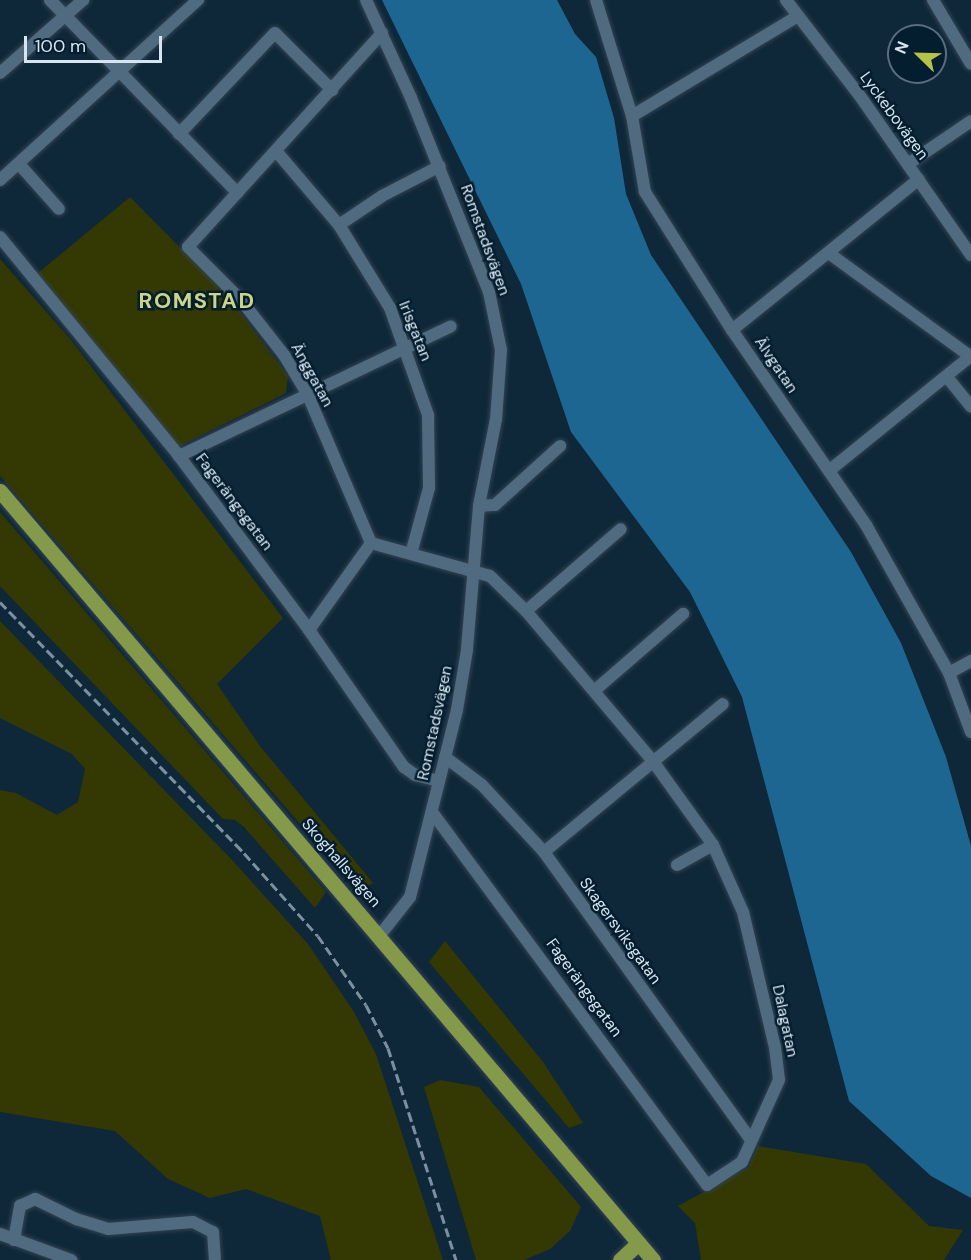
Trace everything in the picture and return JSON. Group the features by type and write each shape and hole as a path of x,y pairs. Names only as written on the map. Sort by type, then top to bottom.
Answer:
{"main road":[{"name":"Skoghallsvägen","path":"0,491 380,935 653,1260"},
{"path":"620,1260 638,1243"}],"street":[{"path":"50,0 121,70 238,193 382,33"},
{"path":"0,73 83,0"},
{"path":"0,180 198,0"},
{"name":"Romstadsvägen","path":"366,0 440,166 489,292 501,350 496,419 479,506 467,650 446,756 410,897 380,935"},
{"name":"Lyckebovägen","path":"786,0 919,179 971,255"},
{"path":"933,0 971,64"},
{"name":"Älvgatan","path":"601,2 633,116 645,192 732,330 830,470 900,583 949,673 971,732"},
{"path":"633,116 798,16"},
{"path":"180,134 275,33 332,90"},
{"path":"908,164 971,121"},
{"name":"Irisgatan","path":"276,151 339,225 390,309 405,346 428,415 429,488 411,554"},
{"path":"19,164 59,209"},
{"path":"339,225 382,196 440,166"},
{"path":"732,330 830,254 919,179"},
{"name":"Änggatan","path":"238,193 188,247 241,300 284,355 308,395 371,543"},
{"name":"Fagerängsgatan","path":"0,237 179,456 309,630 404,767 415,775 439,781"},
{"path":"830,254 971,357 830,470"},
{"path":"179,456 451,326"},
{"path":"948,377 971,407"},
{"path":"479,506 495,505 560,446"},
{"path":"526,611 621,530"},
{"path":"309,630 371,543"},
{"name":"Dalagatan","path":"371,543 472,574 490,576 501,584 652,760 712,845 743,912 775,1047 779,1080 742,1162 707,1185"},
{"path":"594,691 683,614"},
{"path":"949,673 971,661"},
{"path":"544,852 652,760 723,704"},
{"name":"Skagersviksgatan","path":"446,756 482,785 544,852 751,1140"},
{"name":"Fagerängsgatan","path":"432,812 707,1185"},
{"path":"677,865 712,845"},
{"path":"14,1240 20,1206 35,1199 76,1219 108,1228 193,1222 213,1232 215,1260"},
{"path":"0,1234 71,1260"}],"green space":[{"path":"130,197 228,296 288,376 286,393 178,447 38,273"},
{"path":"0,259 71,340 283,618 217,684 260,746 373,883 358,891 0,476"},
{"path":"0,512 326,892 315,908 244,827 235,820 223,819 0,586"},
{"path":"0,621 234,862 308,944 354,1012 376,1054 443,1260 331,1260 320,1216 246,1189 210,1198 168,1179 115,1131 0,1112 0,790 16,793 57,815 78,802 85,769 72,754 0,718"},
{"path":"445,941 543,1062 583,1123 569,1128 429,962"},
{"path":"440,1080 479,1087 581,1207 570,1231 550,1249 524,1260 476,1260 424,1087"},
{"path":"758,1146 866,1164 929,1226 963,1230 944,1260 701,1260 695,1223 678,1206 748,1168"}],"water":[{"path":"382,0 557,0 575,34 596,57 614,118 626,194 651,255 851,552 901,643 946,757 971,846 971,1198 931,1176 849,1101 742,697 690,592 571,432 521,284"}],"railway":[{"path":"0,602 244,853 318,936 366,1005 388,1048 456,1260"}],"district":[{"name":"ROMSTAD","path":"197,301"}]}
